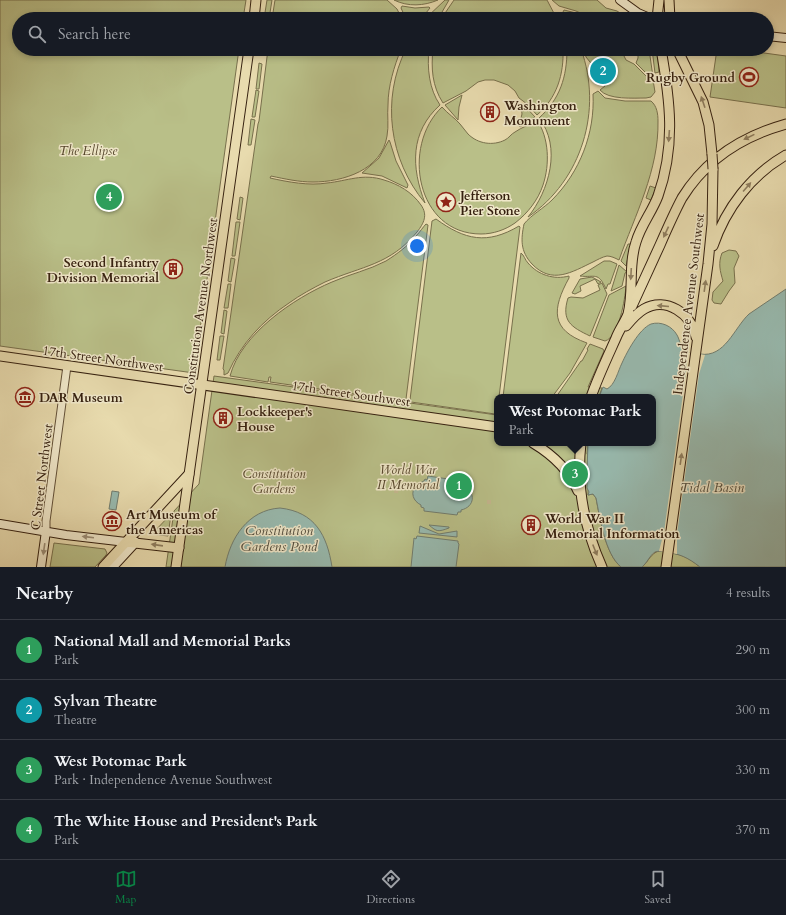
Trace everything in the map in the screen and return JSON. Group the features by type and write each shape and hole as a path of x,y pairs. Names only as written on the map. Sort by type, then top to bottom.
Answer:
{"main road":[{"path":"255,12 256,0"},
{"path":"620,0 637,12"},
{"path":"658,12 659,0"},
{"path":"668,0 669,12"},
{"path":"774,37 786,38"},
{"name":"Constitution Avenue Northwest","path":"176,567 248,56"},
{"path":"628,314 632,263 636,242 658,196 664,176 669,145 670,104 662,56"},
{"name":"Independence Avenue Southwest","path":"665,566 708,264 712,224 713,169 709,125 703,102 680,56"},
{"path":"592,394 596,381 677,208 692,183 706,168 731,147 757,133 786,124"},
{"path":"708,264 719,231 737,199 758,176 786,155"},
{"path":"616,338 632,318 639,312 649,307 664,305 672,307 688,317 695,329 697,340"},
{"name":"17th Street Northwest","path":"0,356 202,385"},
{"path":"587,394 596,381"},
{"name":"17th Street Southwest","path":"202,385 494,427"},
{"path":"538,446 551,455 569,474 576,485 582,500"},
{"path":"546,446 551,455"},
{"path":"581,446 580,480 582,500 588,532 602,567"},
{"path":"113,567 131,542 189,474"},
{"path":"0,524 66,535 179,548"},
{"name":"C Street Northwest","path":"41,567 46,531"},
{"path":"103,567 131,542"}],"street":[{"name":"C Street Northwest","path":"46,531 46,521 67,366"}],"green space":[{"name":"The Ellipse","path":"0,0 246,0 244,12 12,12 12,56 238,56 194,373 0,346"},
{"path":"267,0 272,0 270,12 265,12"},
{"path":"275,0 387,0 398,12 273,12"},
{"path":"394,0 438,0 427,4 410,5"},
{"path":"445,0 449,0 442,12 432,12"},
{"path":"454,0 547,0 553,12 446,12"},
{"path":"552,0 597,0 606,8 618,12 578,12 559,6"},
{"path":"402,6 430,8 427,12 403,12 401,8"},
{"name":"Rugby Ground","path":"774,54 786,56 786,108 710,97 716,56 774,56"},
{"path":"267,56 399,56 390,84 387,136 384,148 378,158 359,172 337,180 313,182 297,181 271,176 270,178 306,184 320,184 362,177 376,178 399,186 409,192 421,205 425,216 422,225 407,243 386,258 325,282 302,294 270,317 253,334 239,352 228,373 224,375 223,369"},
{"path":"403,56 429,56 428,64 431,85 440,105 430,115 423,127 418,138 416,151 417,176 425,203 403,168 393,129 393,88 398,68"},
{"path":"432,56 563,56 558,85 550,101 537,115 508,85 494,80 478,82 466,91 443,103 434,83"},
{"path":"567,56 583,56 587,72 590,96 588,119 583,142 574,164 562,184 547,202 528,217 542,195 550,169 550,142 546,130 539,118 552,103 561,87"},
{"path":"624,56 626,60 634,64 645,75 653,80 655,92 651,97 646,98 622,98 604,93 600,90 612,76 604,64 597,68 596,66 594,67 586,57"},
{"path":"638,56 650,56 653,77 648,75 636,63"},
{"path":"653,56 658,56 659,72 655,73"},
{"path":"259,63 262,64 259,89 256,89"},
{"path":"256,90 259,91 255,117 252,117"},
{"path":"598,91 605,98 625,101 651,101 655,105 658,116 657,139 655,157 650,175 639,209 619,260 607,256 570,273 562,275 547,274 532,264 523,250 522,235 524,224 552,200 562,189 578,164 584,151 591,123 593,94"},
{"path":"462,95 459,107 458,120 445,105"},
{"path":"523,104 535,117 520,127 522,114 521,105"},
{"path":"442,107 467,133 481,142 500,142 537,120 541,127 546,143 547,169 541,191 532,206 524,215 515,223 503,230 481,234 459,230 442,220 429,204 422,185 419,164 422,143 429,124"},
{"path":"251,119 255,120 251,145 248,145"},
{"path":"389,140 396,161 408,185 407,188 382,176 362,173 379,158"},
{"path":"650,186 656,188 651,200 646,198"},
{"path":"240,197 243,198 240,220 237,219"},
{"path":"436,219 457,232 476,238 497,236 519,226 520,227 499,394 494,394 494,414 411,402 410,400 432,221"},
{"path":"236,222 240,222 235,256 232,256"},
{"path":"426,224 428,225 406,399 403,401 270,382 271,377 269,377 268,382 230,376 236,361 245,346 271,319 317,289 386,261 409,243"},
{"path":"628,244 631,244 626,266 621,261"},
{"path":"729,250 736,251 739,256 734,268 735,283 721,304 714,303 712,300 713,292 723,281 720,260 722,253"},
{"path":"521,253 532,267 547,276 569,276 559,299 557,309 558,317 566,332 587,343 570,373 554,394 503,394"},
{"path":"231,258 235,259 231,282 228,281"},
{"path":"604,261 610,261 617,264 610,284 608,284 606,289 601,280 596,276 580,276"},
{"path":"619,265 627,272 625,273 622,286 611,291"},
{"path":"592,277 601,282 598,284 595,279 580,286 581,291 575,294 572,293 580,279"},
{"path":"602,283 607,294 590,336 578,330 569,322 567,318 566,306 568,298 583,298 600,290 598,285"},
{"path":"228,284 231,284 228,308 224,308"},
{"path":"626,286 618,325 614,333 605,341 593,337 609,295"},
{"path":"224,310 227,311 224,334 221,333"},
{"path":"220,336 224,336 220,360 217,360"},
{"path":"590,344 603,349 604,351 588,387 602,388 600,394 558,394 582,361 588,350 587,349"},
{"path":"214,376 494,415 494,446 588,446 587,454 589,455 588,495 593,494 596,498 601,525 607,545 615,561 621,567 166,567 174,511 199,484"},
{"path":"171,514 168,536 152,534"},
{"path":"54,543 105,549 107,553 95,567 50,567"},
{"path":"659,551 681,555 690,559 700,567 642,567 656,552"}],"water":[{"name":"Tidal Basin","path":"786,289 786,567 700,567 683,556 660,551 653,553 642,567 621,567 615,561 607,545 601,525 596,498 593,494 588,495 588,446 656,446 656,394 600,394 603,387 607,389 610,387 634,341 642,331 651,324 659,323 672,329 677,335 682,348 687,352 694,354 709,354 723,347 749,314"},
{"path":"428,476 462,481 462,484 464,484 472,495 469,506 461,510 461,512 458,512 457,515 424,511 424,508 421,507 421,505 414,499 413,491 416,485 425,479 427,480"},
{"path":"112,491 119,492 116,510 109,509"},
{"name":"Constitution Gardens Pond","path":"280,508 292,510 311,520 323,535 330,555 332,567 225,567 231,546 242,527 259,514"},
{"path":"429,525 449,527 449,528 438,531"},
{"path":"420,526 439,534 457,531 457,537 419,533"},
{"path":"417,536 458,541 459,544 456,567 411,567 414,538 416,539"}],"pier":[{"path":"687,352 705,355 699,374 677,534 677,554 659,551 664,532 686,372"}],"tunnel":[{"path":"396,493 397,487"},
{"path":"489,499 489,504"}],"place":[{"name":"Sylvan Theatre","path":"603,71"},
{"name":"Rugby Ground","path":"749,77"},
{"name":"Washington Monument","path":"490,112"},
{"name":"The White House and President's Park","path":"109,197"},
{"name":"Jefferson Pier Stone","path":"446,202"},
{"name":"Second Infantry Division Memorial","path":"173,269"},
{"name":"DAR Museum","path":"25,397"},
{"name":"Lockkeeper's House","path":"223,418"},
{"name":"West Potomac Park","path":"575,474"},
{"name":"National Mall and Memorial Parks","path":"459,486"},
{"name":"Art Museum of the Americas","path":"112,521"},
{"name":"World War II Memorial Information","path":"531,525"}],"park label":[{"name":"World War II Memorial","path":"408,476"},
{"name":"Constitution Gardens","path":"274,480"}]}
